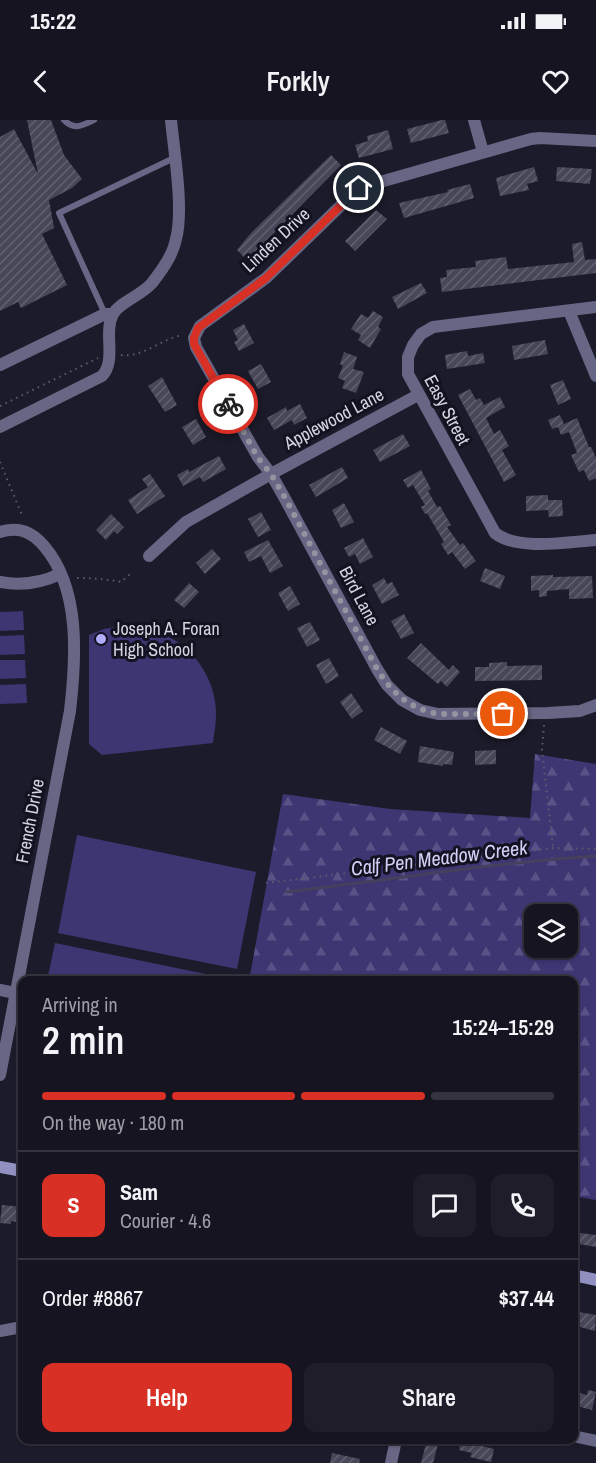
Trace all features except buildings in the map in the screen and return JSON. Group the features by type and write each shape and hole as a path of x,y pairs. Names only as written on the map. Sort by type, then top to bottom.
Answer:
{"street":[{"path":"0,365 109,314 151,285 162,270 176,240 178,205 171,120"},
{"path":"474,120 483,152"},
{"name":"Linden Drive","path":"195,334 200,326 266,278 359,188 540,138 596,141"},
{"name":"Easy Street","path":"596,307 433,327 417,339 408,357 408,374 418,395 495,533 508,541 522,543 596,540"},
{"path":"569,311 596,376"},
{"path":"0,427 102,376 109,363 109,314"},
{"name":"Bird Lane","path":"195,334 196,347 258,458 271,474 377,669 399,698 420,710 438,714 545,713 580,711 596,705"},
{"name":"Applewood Lane","path":"149,556 186,522 418,395"},
{"name":"French Drive","path":"0,532 13,529 23,530 30,533 48,550 68,594 74,629 75,670 70,711 18,976"},
{"path":"0,582 21,584 44,581 60,574"},
{"name":"French Drive","path":"0,1075 18,978"},
{"path":"0,990 15,993"},
{"path":"0,1167 18,1170"},
{"path":"578,1276 596,1280"},
{"path":"0,1331 18,1328"},
{"path":"578,1437 596,1441"},
{"path":"391,1463 395,1444"}],"lane":[{"path":"64,120 71,126 79,127 94,120"},
{"path":"109,314 59,213 174,158"}],"path":[{"path":"0,406 109,351 131,356 167,339 195,334"},
{"path":"0,462 22,515"},
{"path":"77,578 94,580 100,578 121,582 132,572"},
{"path":"545,713 542,750 553,848"},
{"path":"267,884 553,848 596,849"}],"green space":[{"path":"23,611 24,630 0,631 0,612"},
{"path":"121,626 145,629 166,636 179,643 199,662 212,688 215,701 216,718 213,743 102,755 89,744 89,635"},
{"path":"24,635 25,654 0,655 0,636"},
{"path":"0,660 25,660 26,678 0,679"},
{"path":"26,684 27,703 0,704 0,685"},
{"path":"535,754 596,764 596,1200 578,1197 578,976 250,976 283,794 390,809 530,818"},
{"path":"77,835 256,872 237,969 58,933"},
{"path":"55,943 216,976 48,976"}],"waterway":[{"name":"Calf Pen Meadow Creek","path":"286,892 479,867 596,856"}],"way so far":[{"path":"228,404 258,458 284,496 387,685 402,700 420,710 438,714 503,714"}],"place":[{"name":"Joseph A. Foran High School","path":"101,639"}],"route":[{"path":"228,404 194,344 198,328 266,278 359,188"}]}
